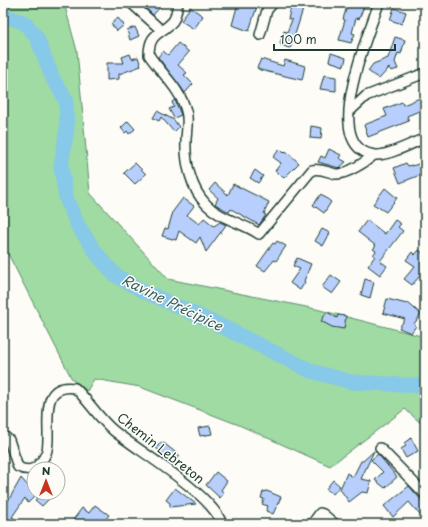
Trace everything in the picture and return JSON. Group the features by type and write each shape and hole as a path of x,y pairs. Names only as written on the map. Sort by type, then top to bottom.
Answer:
{"street":[{"path":"131,3 161,30"},
{"path":"178,3 174,20 154,36 149,46 149,55 183,102 187,112 186,156 189,171 200,197 214,211 249,227 259,234 312,170 318,168 337,174 342,174 374,155"},
{"path":"260,35 267,10 273,3"},
{"path":"379,3 354,78 350,111 350,133 355,144 364,153 374,155 392,151 425,138"},
{"path":"350,111 366,96 425,73"},
{"name":"Chemin Lebreton","path":"3,435 10,440 18,467 25,470 35,468 43,460 47,451 47,412 51,398 58,389 74,388 113,430 200,495 215,511 222,524"},
{"path":"380,448 425,494"},
{"path":"312,524 320,513 335,524"}],"green space":[{"path":"3,3 64,3 77,51 90,193 168,279 316,309 425,337 425,427 405,409 330,466 239,425 140,387 94,379 87,391 72,379 3,244"}],"building":[{"path":"140,3 164,3 153,15"},
{"path":"238,3 258,3 249,31 232,25"},
{"path":"292,3 305,3 291,47 289,48 281,45 280,43 284,31 287,32 292,20 288,19"},
{"path":"348,3 364,6 359,19 356,18 352,33 355,34 351,43 339,40"},
{"path":"190,7 203,16 194,29 181,21"},
{"path":"394,8 406,12 402,24 390,20"},
{"path":"118,18 124,25 117,31 111,24"},
{"path":"135,27 139,36 130,40 127,30"},
{"path":"395,37 405,40 401,54 398,53 395,62 398,69 391,71 389,68 379,79 368,71 373,64 388,58"},
{"path":"178,43 189,52 178,65 187,73 184,75 193,84 185,93 158,57 163,51 168,55"},
{"path":"331,53 346,58 344,66 329,61"},
{"path":"130,54 132,59 138,57 141,66 119,74 119,79 107,80 107,63 124,63 122,57"},
{"path":"261,59 283,66 285,60 305,66 302,80 260,70 257,68"},
{"path":"324,75 336,77 336,91 320,89"},
{"path":"420,98 424,109 407,116 409,121 368,137 364,125 387,116 384,109 402,102 403,105"},
{"path":"175,100 181,115 174,118 169,109 174,107 172,102"},
{"path":"157,111 174,120 179,127 174,132 161,117 159,121 153,118"},
{"path":"128,121 135,129 129,134 127,131 125,133 121,128"},
{"path":"311,126 322,128 321,139 310,138"},
{"path":"280,149 284,153 286,151 299,163 284,178 275,171 281,163 273,157"},
{"path":"329,149 341,155 339,158 346,162 339,168 318,162 321,156 325,158"},
{"path":"425,162 425,173 400,183 394,168 406,163 408,166 412,166"},
{"path":"135,163 146,174 135,184 124,173"},
{"path":"255,170 263,176 258,183 250,178"},
{"path":"215,183 228,195 233,184 269,202 264,214 266,215 259,225 231,209 229,212 215,204 218,198 209,190"},
{"path":"385,188 397,198 386,212 373,204"},
{"path":"321,194 331,202 324,213 313,205"},
{"path":"183,198 194,206 187,215 199,224 204,218 214,226 220,222 226,225 206,252 200,237 196,243 179,231 176,240 162,236 165,228 168,229 171,214"},
{"path":"367,220 385,234 395,220 401,224 398,227 403,231 380,261 387,266 380,275 368,266 375,256 373,255 376,251 373,249 376,246 358,232"},
{"path":"322,229 330,233 323,246 315,241"},
{"path":"277,241 286,246 276,261 274,260 265,271 257,266 273,243 275,244"},
{"path":"419,250 425,255 425,270 412,285 404,279 415,266 406,260 412,252 415,255"},
{"path":"297,258 311,264 304,281 305,282 300,290 290,283 300,269 293,266"},
{"path":"331,275 341,282 332,294 322,287"},
{"path":"365,279 374,282 370,298 361,295"},
{"path":"387,299 408,303 421,314 414,324 416,326 411,333 399,328 405,319 383,313"},
{"path":"327,312 337,318 338,315 346,316 344,329 332,327 321,321"},
{"path":"210,426 212,434 200,436 198,428"},
{"path":"411,438 418,451 406,458 401,449 406,446 404,443"},
{"path":"161,442 180,456 173,462 156,448"},
{"path":"374,451 361,479 371,481 368,493 362,492 349,502 340,489 347,473 353,477 361,461 363,461"},
{"path":"378,454 397,477 385,488 375,480 383,472 371,460"},
{"path":"216,472 227,481 221,490 224,493 220,498 206,485"},
{"path":"21,478 26,484 26,500 25,498 12,517 25,524 4,524 6,520 3,518 3,510"},
{"path":"333,480 340,486 333,494 326,489"},
{"path":"409,486 422,501 425,500 425,521 409,502 393,517 384,506"},
{"path":"175,488 196,504 170,507 170,503 166,500"},
{"path":"267,491 281,497 273,514 266,511 268,506 262,504 264,499 261,498 263,492"},
{"path":"36,501 47,501 42,506"},
{"path":"95,505 109,515 102,524 70,524 82,508 89,513"}],"waterway":[{"name":"Ravine Précipice","path":"3,15 25,23 37,38 53,79 66,100 67,128 61,166 66,198 77,224 97,254 115,275 141,290 215,323 311,371 351,382 425,386"}]}
